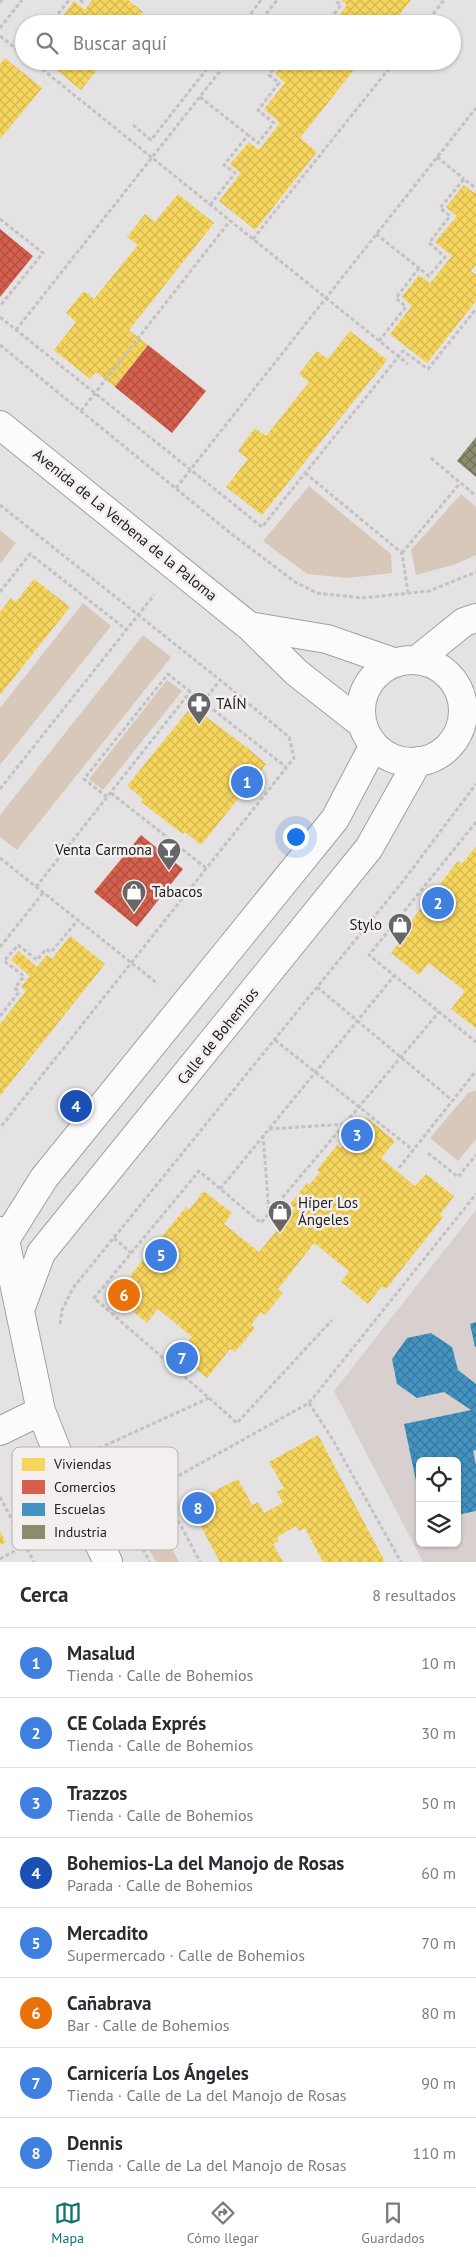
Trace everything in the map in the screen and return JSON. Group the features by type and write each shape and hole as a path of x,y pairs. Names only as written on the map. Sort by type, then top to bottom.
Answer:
{"street":[{"name":"Avenida de La Verbena de la Paloma","path":"0,425 249,626 297,674 368,734"},
{"path":"407,661 434,664 448,674 470,702 456,738 444,751 429,759 412,762 395,759 380,751 368,734 361,708 365,692 373,677 386,667 407,661 464,622 476,618"},
{"name":"Avenida de La Verbena de la Paloma","path":"249,626 327,639 407,661"},
{"path":"55,1447 41,1411 3,1235 44,1178 335,819 368,734"},
{"name":"Calle de Bohemios","path":"20,1310 41,1253 370,848 418,761"},
{"path":"0,1431 41,1411"},
{"path":"102,1550 108,1562"}],"path":[{"path":"0,28 22,0"},
{"path":"57,15 69,0"},
{"path":"80,0 83,2 85,0"},
{"path":"250,15 262,0"},
{"path":"265,15 277,0"},
{"path":"334,0 341,6 334,15"},
{"path":"432,15 444,0"},
{"path":"0,36 15,48"},
{"path":"45,70 151,158 408,364"},
{"path":"133,125 151,140 206,70"},
{"path":"16,330 221,70"},
{"path":"200,97 258,143 274,124 258,110 279,83 269,75 273,70"},
{"path":"252,239 388,70"},
{"path":"176,488 476,108"},
{"path":"210,205 235,174 224,165 248,135"},
{"path":"437,157 473,186 476,183"},
{"path":"376,234 429,276 445,256 429,243 450,216 440,208 464,179"},
{"path":"0,220 42,253 0,306"},
{"path":"81,411 230,221"},
{"path":"379,341 406,306 396,298 419,268"},
{"path":"0,317 262,528 398,356 403,351 428,369 476,309"},
{"path":"0,345 287,577 317,593 362,598 429,591 476,572"},
{"path":"431,458 476,496"},
{"path":"305,473 402,553 408,593"},
{"path":"402,553 460,483"},
{"path":"0,506 289,737 294,758 0,1128"},
{"path":"0,592 30,554 127,630"},
{"path":"0,789 176,567"},
{"path":"107,797 84,779 168,674 286,767"},
{"path":"203,702 220,680"},
{"path":"36,887 190,692"},
{"path":"60,1328 62,1310 73,1288 404,880 476,784"},
{"path":"111,793 206,868"},
{"path":"476,822 369,956 476,1042"},
{"path":"0,858 184,1005"},
{"path":"0,947 44,893"},
{"path":"0,1016 19,992 15,988 24,976 4,961 18,945 37,960 46,948 51,952 78,920"},
{"path":"220,1189 394,976"},
{"path":"317,987 452,1100"},
{"path":"332,1320 237,1423 94,1298 199,1171 261,1224 439,1012"},
{"path":"275,1040 413,1150"},
{"path":"399,1168 476,1071"},
{"path":"268,1129 346,1124"},
{"path":"263,1135 269,1213"},
{"path":"428,1153 458,1178 476,1155"},
{"path":"178,1476 309,1403 476,1194"},
{"path":"114,1238 131,1253"},
{"path":"102,1447 209,1398"},
{"path":"309,1403 333,1440 401,1562"},
{"path":"89,1443 91,1447"},
{"path":"0,1497 12,1520"},
{"path":"178,1520 200,1562"},
{"path":"0,1559 16,1550"},
{"path":"28,1550 34,1562"},
{"path":"144,1550 150,1562"}],"shaded area":[{"path":"309,486 391,554 392,573 347,578 307,574 263,541"},
{"path":"461,494 476,507 476,555 456,564 416,575 411,550"},
{"path":"0,530 16,543 0,564"},
{"path":"83,603 111,626 0,765 0,708"},
{"path":"143,635 171,657 17,850 0,837 0,815"},
{"path":"167,680 182,691 103,790 89,779"},
{"path":"476,1090 476,1139 458,1161 430,1138 468,1093"},
{"path":"476,1210 476,1562 423,1562 334,1391"},
{"path":"149,1550 173,1550 179,1562 156,1562"}],"building: Viviendas":[{"path":"92,0 128,0 143,12 141,15 64,15 74,1 85,10"},
{"path":"341,0 411,0 399,15 339,15 347,5"},
{"path":"5,58 15,66 15,70 20,70 42,88 0,139 0,64"},
{"path":"57,70 97,70 81,90"},
{"path":"278,70 354,70 300,138 317,152 255,230 219,201 241,173 230,164 249,142 259,150 280,123 264,109 285,83 275,74"},
{"path":"464,185 474,193 476,190 476,265 471,271 476,275 476,301 427,363 390,334 412,306 402,297 419,275 430,283 452,256 435,242 457,216 446,207"},
{"path":"178,194 214,223 129,330 148,345 115,387 96,372 90,379 54,350 76,322 66,313 84,291 94,299 138,245 127,237 145,214 155,222"},
{"path":"350,331 387,360 262,515 226,487 248,459 238,451 255,428 266,436 309,382 299,374 317,351 328,359"},
{"path":"34,579 70,607 0,695 0,612 11,598 16,602"},
{"path":"192,706 266,764 201,845 185,832 183,834 141,802 143,799 127,786"},
{"path":"476,846 476,1028 451,1009 465,991 429,963 419,975 391,953 407,932 404,930 458,861 462,864"},
{"path":"70,936 105,964 0,1096 0,1024 26,991 21,987 30,976 11,960 19,951 37,967 47,955 52,959"},
{"path":"366,1117 395,1141 381,1158 415,1186 426,1174 454,1196 440,1215 443,1217 386,1289 382,1286 368,1304 341,1282 349,1271 314,1243 278,1289 283,1293 265,1315 261,1312 251,1325 255,1328 235,1352 230,1349 207,1378 178,1354 192,1337 158,1309 147,1323 118,1299 134,1279 130,1276 186,1207 189,1210 204,1191 232,1213 224,1224 259,1252 295,1208 290,1204 307,1183 309,1185 320,1172 317,1170 337,1145 341,1148"},
{"path":"318,1435 385,1562 323,1562 305,1528 299,1531 296,1526 277,1537 279,1541 273,1544 283,1562 220,1562 189,1504 238,1479 252,1505 258,1502 264,1513 283,1503 277,1492 284,1488 269,1462"},
{"path":"0,1531 6,1542 0,1545"}],"building: Comercios":[{"path":"0,229 33,256 0,297"},
{"path":"148,345 206,391 172,433 115,387"},
{"path":"141,835 183,869 137,927 94,892"}],"building: Escuelas":[{"path":"476,1322 476,1347 475,1347 470,1324"},
{"path":"431,1333 452,1347 458,1370 476,1384 476,1450 473,1451 476,1465 476,1511 461,1514 461,1457 416,1457 416,1481 404,1424 471,1410 444,1392 417,1398 397,1384 392,1359 407,1338"}],"building: Industria":[{"path":"476,437 476,477 457,461"}],"place":[{"name":"TAÍN","path":"199,725"},
{"name":"Masalud","path":"247,782"},
{"name":"Venta Carmona","path":"169,871"},
{"name":"CE Colada Exprés","path":"438,903"},
{"name":"Tabacos","path":"134,913"},
{"name":"Stylo","path":"400,946"},
{"name":"Bohemios-La del Manojo de Rosas","path":"76,1106"},
{"name":"Trazzos","path":"357,1135"},
{"name":"Híper Los Ángeles","path":"280,1233"},
{"name":"Mercadito","path":"161,1255"},
{"name":"Cañabrava","path":"124,1295"},
{"name":"Carnicería Los Ángeles","path":"182,1358"},
{"name":"Dennis","path":"198,1508"}]}
